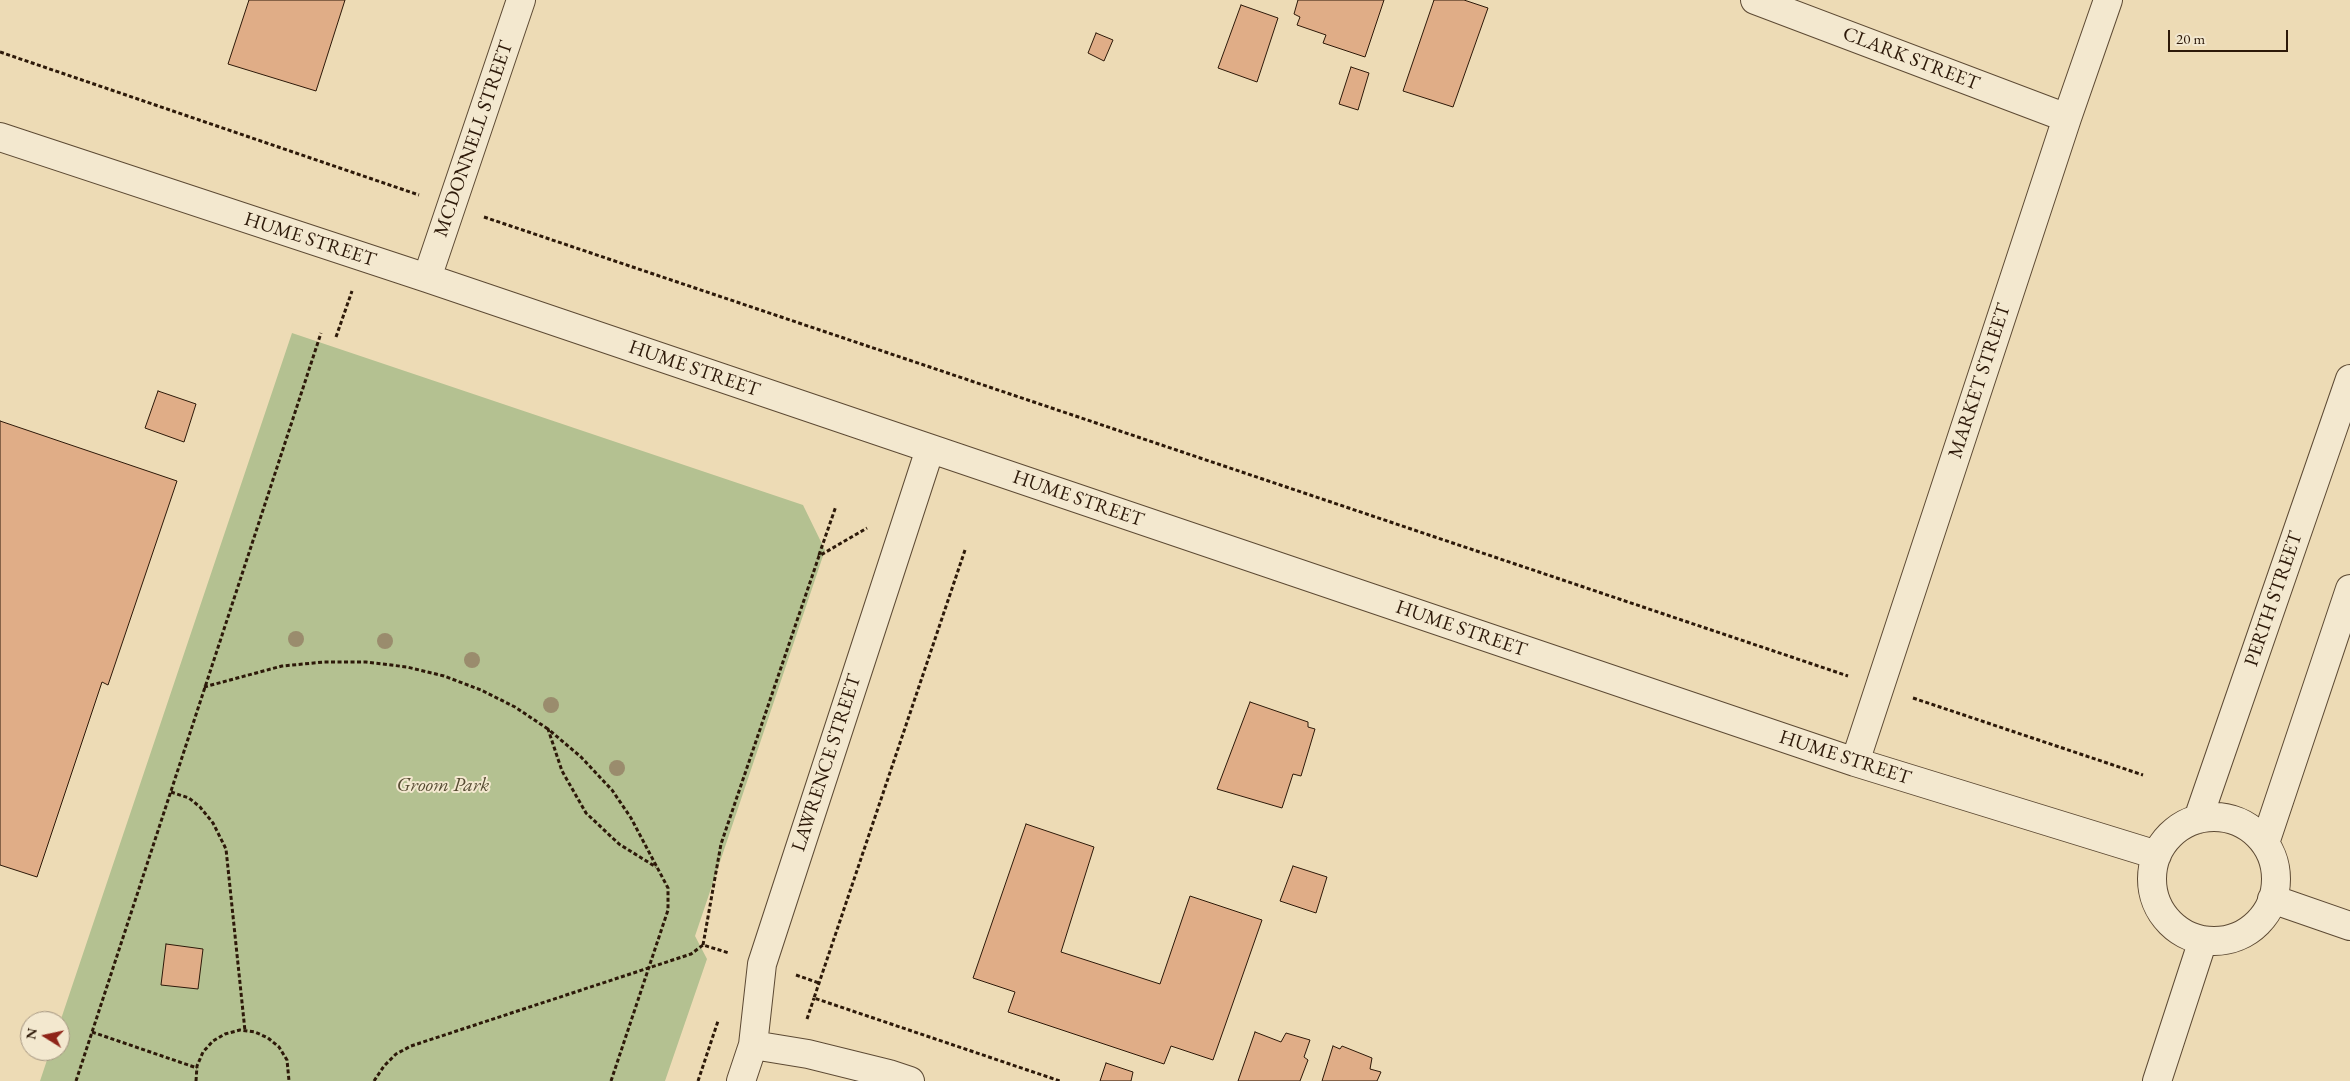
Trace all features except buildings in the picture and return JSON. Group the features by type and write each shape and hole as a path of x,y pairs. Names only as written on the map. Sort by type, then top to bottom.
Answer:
{"street":[{"name":"MCDONNELL STREET","path":"427,278 521,0"},
{"name":"CLARK STREET","path":"1755,0 2067,118"},
{"name":"MARKET STREET","path":"1854,762 2067,118 2108,0"},
{"name":"HUME STREET","path":"0,137 427,278 1854,762 2157,855"},
{"name":"PERTH STREET","path":"2198,819 2350,380"},
{"name":"LAWRENCE STREET","path":"741,1081 753,1045 762,964 930,449"},
{"path":"2265,844 2350,589"},
{"path":"2216,816 2236,820 2252,830 2265,844 2272,857 2276,871 2276,886 2272,899 2264,915 2253,927 2238,936 2221,940 2203,940 2186,934 2171,923 2160,909 2154,891 2153,873 2157,855 2167,839 2180,827 2198,819 2216,816"},
{"path":"2272,899 2350,926"},
{"path":"2157,1081 2203,940"},
{"path":"753,1045 808,1054 910,1081"}],"path":[{"path":"0,52 452,206 2142,774"},
{"path":"336,338 364,257"},
{"path":"76,1081 322,332"},
{"path":"374,1081 384,1066 396,1054 411,1046 691,954 703,944 721,844 836,506"},
{"path":"819,556 870,526"},
{"path":"965,550 814,998 1060,1081"},
{"path":"204,687 282,666 324,662 366,662 407,667 444,676 481,690 507,703 548,729 581,757 612,790 631,818 663,877 670,899 650,967 611,1081"},
{"path":"548,729 562,771 586,813 619,844 656,867"},
{"path":"171,792 189,798 200,807 213,823 226,849 245,1031"},
{"path":"703,944 731,954"},
{"path":"788,973 819,984"},
{"path":"196,1081 197,1068 203,1052 213,1041 225,1034 245,1031 255,1032 268,1038 279,1048 286,1060 289,1081"},
{"path":"92,1032 197,1068"}],"green space":[{"name":"Groom Park","path":"292,333 803,505 825,550 695,936 707,959 665,1081 40,1081 47,1061 70,1061 70,1011 64,1011"}]}
